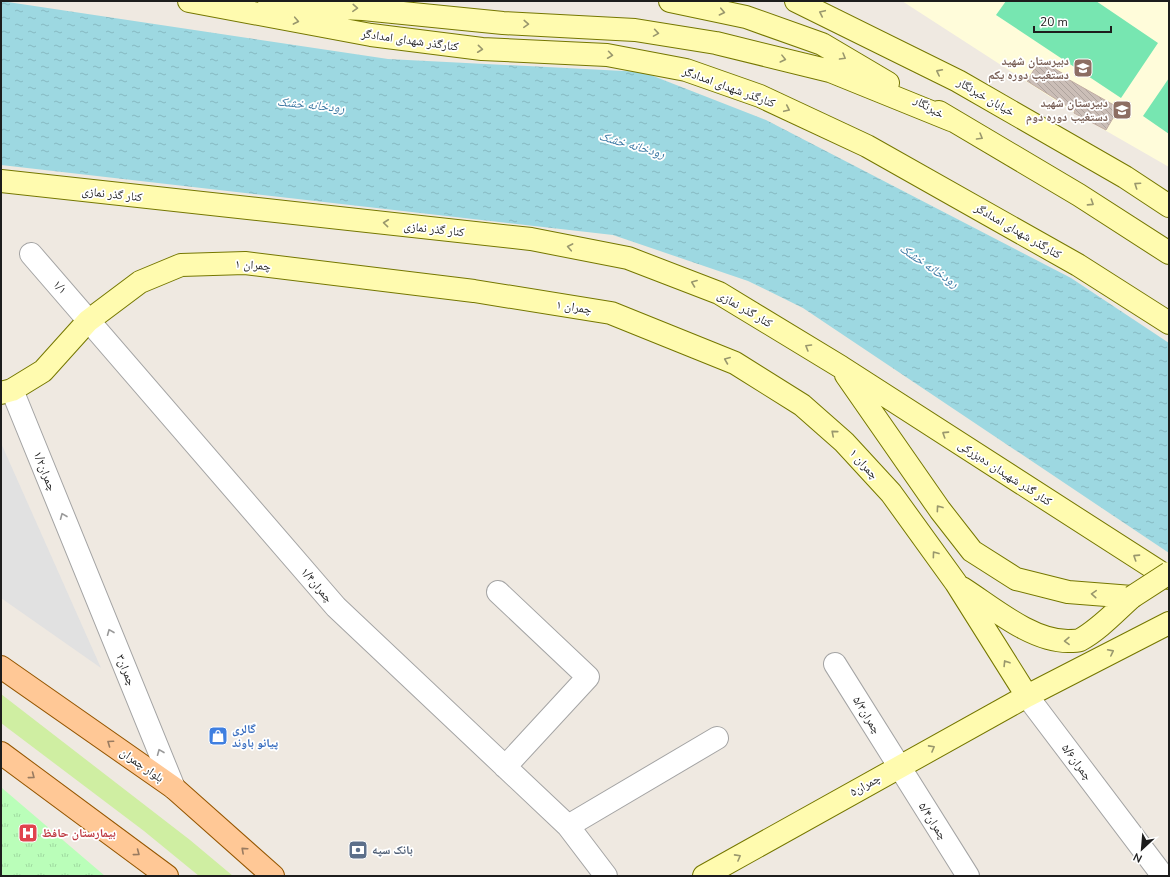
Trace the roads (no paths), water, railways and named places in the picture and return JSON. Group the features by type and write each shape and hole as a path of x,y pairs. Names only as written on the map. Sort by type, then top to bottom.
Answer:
{"main road":[{"path":"190,1 363,9 503,22 635,30 716,42 830,71 951,120"},
{"name":"کنارگذر شهدای امدادگر","path":"190,1 371,35 482,49 607,54 686,70 760,96 868,146 1078,265 1169,323"},
{"name":"خبرنگار","path":"670,1 746,17 822,44 1079,195 1169,253"},
{"name":"خیابان خبرنگار","path":"796,1 958,81 1126,177 1169,206"},
{"name":"کنار گذر نمازی","path":"1,182 531,239 628,258 719,293 841,367"},
{"name":"چمران ۱","path":"6,392 43,371 88,321 140,282 181,266 245,262 474,291 611,313 735,363 802,405 844,442 891,493 956,584 1027,696"},
{"path":"841,367 936,504 972,552 1016,579 1068,592 1132,596"},
{"name":"کنار گذر شهیدان ده‌بزرکی","path":"841,367 1169,578"},
{"path":"956,584 1035,634 1056,641 1079,640 1103,624 1132,596 1169,573"},
{"name":"چمران۵","path":"704,876 1027,696 1169,623"},
{"name":"بلوار چمران","path":"1,666 174,788 273,876"},
{"path":"1,753 167,876"}],"street":[{"name":"۱/۱","path":"31,254 88,321"},
{"name":"چمران۱/۴","path":"88,321 336,607 568,826 606,876"},
{"name":"چمران۱/۲","path":"6,392 78,552"},
{"name":"چمران۳","path":"78,552 174,788"},
{"path":"498,592 588,677 505,767"},
{"name":"چمران۵/۳","path":"835,664 898,767"},
{"name":"چمران۵/۶","path":"1027,696 1163,876"},
{"path":"568,826 717,738"},
{"name":"چمران۵/۴","path":"898,767 968,876"}],"water":[{"name":"رودخانه خشک","path":"1,1 388,59 643,72 766,120 1071,278 1169,343 1169,553 803,308 748,281 613,235 1,165"}],"place":[{"name":"دبیرستان شهید دستغیب دوره یکم","path":"1083,68"},
{"name":"دبیرستان شهید دستغیب دوره دوم","path":"1122,110"},
{"name":"گالری پیانو باوند","path":"218,736"},
{"name":"بیمارستان حافظ","path":"28,833"},
{"name":"بانک سپه","path":"358,850"}]}
